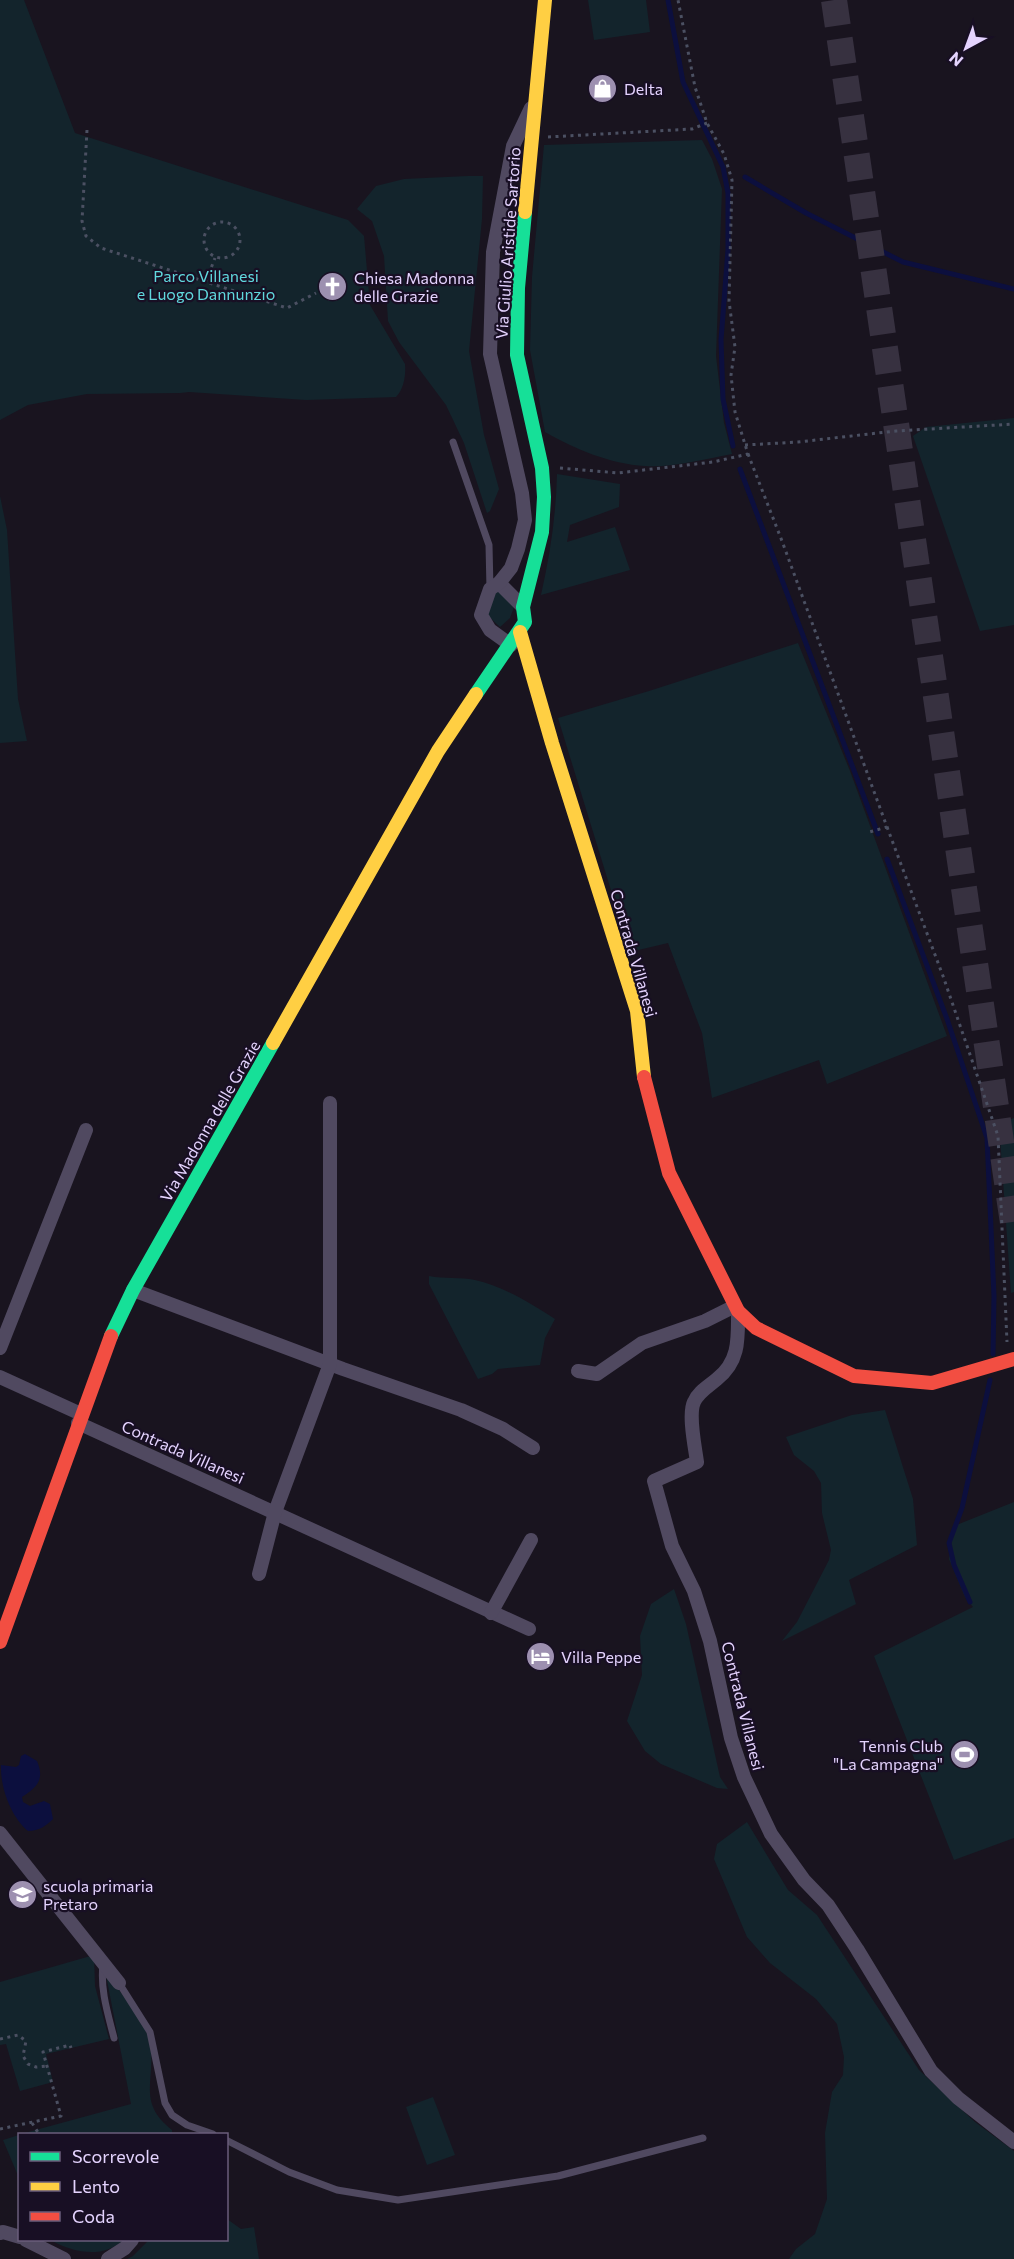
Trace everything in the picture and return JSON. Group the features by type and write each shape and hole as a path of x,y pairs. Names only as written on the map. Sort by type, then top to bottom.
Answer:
{"street":[{"name":"Via Giulio Aristide Sartorio","path":"520,632 525,622 523,607 542,532 544,497 542,468 517,355 518,288 545,0"},
{"name":"Via Giulio Aristide Sartorio","path":"511,645 490,630 481,615 495,586 511,568 525,520 522,493 490,354 493,252 513,147 538,92"},
{"path":"495,586 523,607"},
{"name":"Via Madonna delle Grazie","path":"0,1642 106,1344 133,1290 438,751 520,632"},
{"name":"Contrada Villanesi","path":"520,632 637,1011 645,1085 669,1173 737,1309 756,1328 854,1376 932,1383 1010,1360"},
{"path":"259,1574 275,1512 330,1364 330,1103"},
{"path":"0,1348 86,1130"},
{"path":"133,1290 330,1364 461,1410 502,1429 533,1448"},
{"path":"578,1371 597,1374 642,1343 737,1309"},
{"name":"Contrada Villanesi","path":"737,1309 737,1351 724,1373 701,1392 693,1403 692,1416 697,1462 654,1481 672,1546 694,1591 710,1641 731,1738 744,1777 771,1834 804,1880 828,1905 931,2071 958,2098 1014,2142"},
{"name":"Contrada Villanesi","path":"0,1377 79,1418 275,1512 529,1629"},
{"path":"492,1613 531,1540"},
{"path":"0,1833 120,1983"},
{"path":"0,2233 18,2237"},
{"path":"29,2241 63,2259"},
{"path":"108,2259 131,2241"}],"lane":[{"path":"453,442 489,545 495,586"},
{"path":"103,1962 101,1976 104,1999 114,2038"},
{"path":"120,1983 150,2032 165,2103 172,2115 187,2126 210,2133"},
{"path":"228,2141 290,2172 337,2190 398,2200 558,2176 703,2138"}],"path":[{"path":"678,0 695,87 707,123 724,154 732,180 729,301 735,347 731,375 735,412 748,454 943,976 998,1136 1010,1360"},
{"path":"532,137 692,129 707,123"},
{"path":"87,130 82,221 87,236 100,248 287,308 316,293"},
{"path":"229,223 234,226 240,236 239,247 232,256 215,257 204,245 205,234 212,225 229,223"},
{"path":"206,281 215,257"},
{"path":"745,445 896,431 1014,424"},
{"path":"542,468 618,473 713,462 748,454"},
{"path":"866,833 886,827"},
{"path":"0,2039 18,2035 26,2041 23,2056 27,2064 36,2067 47,2066"},
{"path":"0,2129 61,2116 43,2052 70,2045"},
{"path":"32,2123 38,2133"}],"green space":[{"name":"Parco Villanesi e Luogo Dannunzio","path":"0,0 24,0 75,133 348,220 364,236 370,305 405,364 404,382 396,397 306,400 189,392 87,394 28,405 0,420"},
{"path":"588,0 646,0 650,32 594,40"},
{"path":"702,140 712,159 722,189 716,356 724,423 732,454 666,466 632,465 606,459 581,450 545,432 530,350 532,277 544,145"},
{"path":"483,176 482,219 469,351 484,435 499,489 487,513 464,443 446,405 399,342 388,321 384,256 372,221 357,209 376,186 404,179"},
{"path":"1014,418 1014,625 980,631 913,436 926,427"},
{"path":"557,474 620,484 619,507 570,525 567,542 615,527 630,570 541,595 552,535"},
{"path":"0,496 7,530 18,699 27,741 0,743"},
{"path":"496,592 501,592 514,607 510,618 500,627 487,615 491,598"},
{"path":"798,643 850,771 947,1036 827,1084 819,1060 712,1098 702,1033 668,943 630,952 558,718"},
{"path":"1014,1118 1014,1292 1011,1293 999,1124"},
{"path":"429,1276 469,1279 486,1283 517,1296 555,1319 545,1338 540,1365 498,1369 478,1379 429,1284"},
{"path":"885,1410 913,1499 917,1545 849,1580 856,1604 782,1641 797,1622 829,1560 831,1550 822,1513 821,1483 814,1471 794,1455 786,1437 852,1415"},
{"name":"Tennis Club \"La Campagna\"","path":"1014,1502 1014,1838 954,1860 874,1656 973,1607 965,1597 949,1559 954,1526"},
{"path":"674,1589 686,1624 720,1777 728,1789 717,1788 661,1764 645,1751 627,1721 642,1675 640,1636 651,1604"},
{"path":"747,1822 788,1890 817,1915 919,2070 975,2122 1014,2151 1014,2259 789,2259 796,2249 815,2234 827,2199 825,2133 832,2092 843,2075 844,2057 837,2024 816,1999 770,1963 747,1937 714,1859 717,1844"},
{"path":"94,1955 95,1986 109,2039 46,2054 53,2082 20,2091 6,2044 0,2045 0,1982"},
{"path":"105,1970 135,2012 148,2036 151,2050 150,2097 153,2108 160,2119 172,2130 172,2133 25,2133 131,2104"},
{"path":"433,2097 455,2155 427,2165 406,2107"},
{"path":"18,2136 18,2176 3,2140"},
{"path":"228,2220 241,2229 254,2227 259,2259 127,2259 148,2241 228,2241"},
{"path":"52,2241 123,2241 116,2246 98,2252 69,2248"}],"shaded area":[{"path":"25,1754 37,1761 40,1778 32,1790 22,1797 23,1802 30,1806 44,1801 50,1804 53,1819 42,1828 32,1831 28,1831 16,1818 8,1801 1,1774 1,1765 16,1767 19,1765 21,1756"}],"waterway":[{"path":"668,0 683,82 723,167 728,193 728,250 721,340 723,399 733,446"},
{"path":"745,177 806,213 903,262 1014,289"},
{"path":"740,469 878,834"},
{"path":"887,859 947,1019 987,1138 994,1296 993,1354"},
{"path":"970,1602 954,1565 949,1543 962,1508 990,1380"}],"tunnel":[{"path":"834,0 1014,1230"}],"traffic: fast":[{"path":"476,694 525,622 523,607 542,532 544,497 542,468 517,355 518,288 525,212"},
{"path":"111,1336 133,1290 273,1043"}],"traffic: slow":[{"path":"525,212 545,0"},
{"path":"520,632 552,743 637,1011 644,1077"},
{"path":"273,1043 438,751 476,694"}],"traffic: jam":[{"path":"644,1077 669,1173 738,1311 756,1328 854,1376 932,1383 1014,1359"},
{"path":"0,1642 111,1336"}],"place":[{"name":"Delta","path":"603,89"},
{"name":"Chiesa Madonna delle Grazie","path":"333,287"},
{"name":"Villa Peppe","path":"540,1657"},
{"name":"Tennis Club \"La Campagna\"","path":"964,1755"},
{"name":"scuola primaria Pretaro","path":"22,1895"}]}
